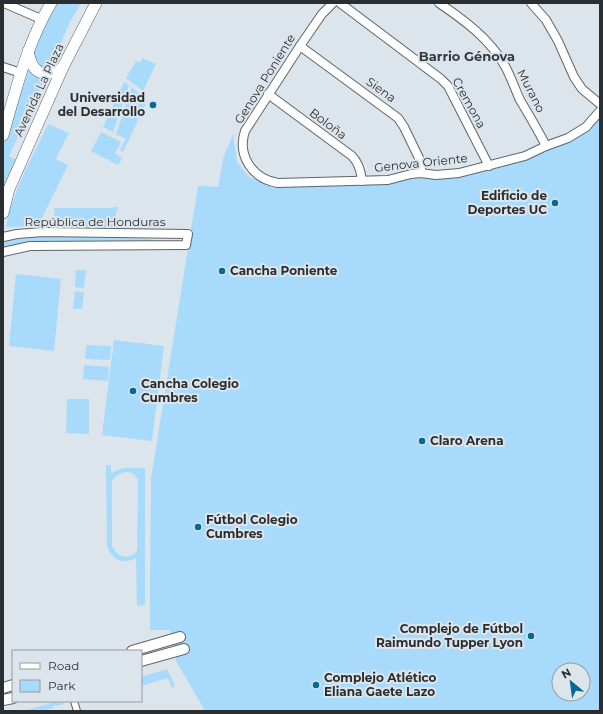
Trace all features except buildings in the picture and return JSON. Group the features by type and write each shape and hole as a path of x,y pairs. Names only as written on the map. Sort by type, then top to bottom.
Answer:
{"main road":[{"name":"Avenida La Plaza","path":"3,134 28,50 51,3"},
{"name":"Avenida La Plaza","path":"3,213 9,190 63,67 96,3"},
{"path":"28,50 31,63 40,72 49,74 54,73 63,67"}],"street":[{"path":"4,3 42,19"},
{"name":"Genova Poniente","path":"256,173 248,165 245,159 243,141 248,125 322,14 333,3"},
{"name":"Cremona","path":"340,3 442,78 448,86 489,166"},
{"name":"Murano","path":"439,3 467,23 491,46 499,56 507,68 518,95 546,146"},
{"path":"531,3 546,20 558,41 574,77 582,89 600,104"},
{"name":"Siena","path":"300,46 398,118 419,158 421,163 421,173"},
{"path":"3,67 21,73"},
{"name":"Boloña","path":"268,94 352,156 357,161 362,181"},
{"name":"Genova Oriente","path":"256,173 267,180 278,183 388,180 421,173 436,175 459,173 525,156 568,138 586,127 600,111"},
{"name":"República de Honduras","path":"3,237 17,234 43,232 188,234 186,245 30,246 3,252"},
{"path":"155,245 159,234"},
{"path":"136,650 180,637"},
{"path":"143,648 144,660 184,649"}],"green space":[{"path":"57,3 81,3 70,22 48,71 41,70 33,57 43,23"},
{"path":"142,58 156,64 143,91 126,78 136,61 140,63"},
{"path":"30,67 46,76 9,156 17,160 3,197 3,144"},
{"path":"124,82 129,85 113,132 103,127"},
{"path":"132,87 147,101 123,152 120,150 126,139 116,134"},
{"path":"600,118 600,711 205,711 176,661 170,630 150,630 151,479 198,186 218,187 223,159 233,134 237,162 249,177 276,188 362,184 411,176 458,176 491,169 529,158 547,148 567,143 578,137"},
{"path":"48,124 69,133 56,159 68,165 38,226 6,227 18,187"},
{"path":"101,132 121,142 115,153 122,158 118,165 91,151"},
{"path":"118,207 116,212 117,227 49,226 55,213 54,208"},
{"path":"33,236 150,239 152,241 43,242 3,247 3,241"},
{"path":"76,270 86,270 84,288 75,287"},
{"path":"16,274 61,279 54,351 9,346"},
{"path":"75,291 84,292 82,309 73,309"},
{"name":"Cancha Colegio Cumbres","path":"114,340 164,346 152,441 102,435"},
{"path":"86,345 111,346 110,360 85,359"},
{"path":"84,365 109,367 108,381 83,379"},
{"path":"67,399 89,399 89,434 66,433"},
{"path":"106,465 111,465 111,474 115,471 123,469 145,468 145,605 137,606 136,558 126,561 118,560 112,555 107,546","holes":["127,472 133,473 138,479 137,551 126,557 117,553 112,546 112,481 120,474"]},
{"path":"167,669 175,685 172,688 168,678 142,686 142,677"},
{"path":"54,702 63,702 63,704 53,706 53,708 45,710 38,709 34,711 23,711"}],"place":[{"name":"Universidad del Desarrollo","path":"153,105"},
{"name":"Edificio de Deportes UC","path":"555,203"},
{"name":"Cancha Poniente","path":"222,271"},
{"name":"Cancha Colegio Cumbres","path":"133,391"},
{"name":"Claro Arena","path":"422,441"},
{"name":"Fútbol Colegio Cumbres","path":"198,527"},
{"name":"Complejo de Fútbol Raimundo Tupper Lyon","path":"531,636"},
{"name":"Complejo Atlético Eliana Gaete Lazo","path":"316,685"}],"district":[{"name":"Barrio Génova","path":"467,56"}]}
